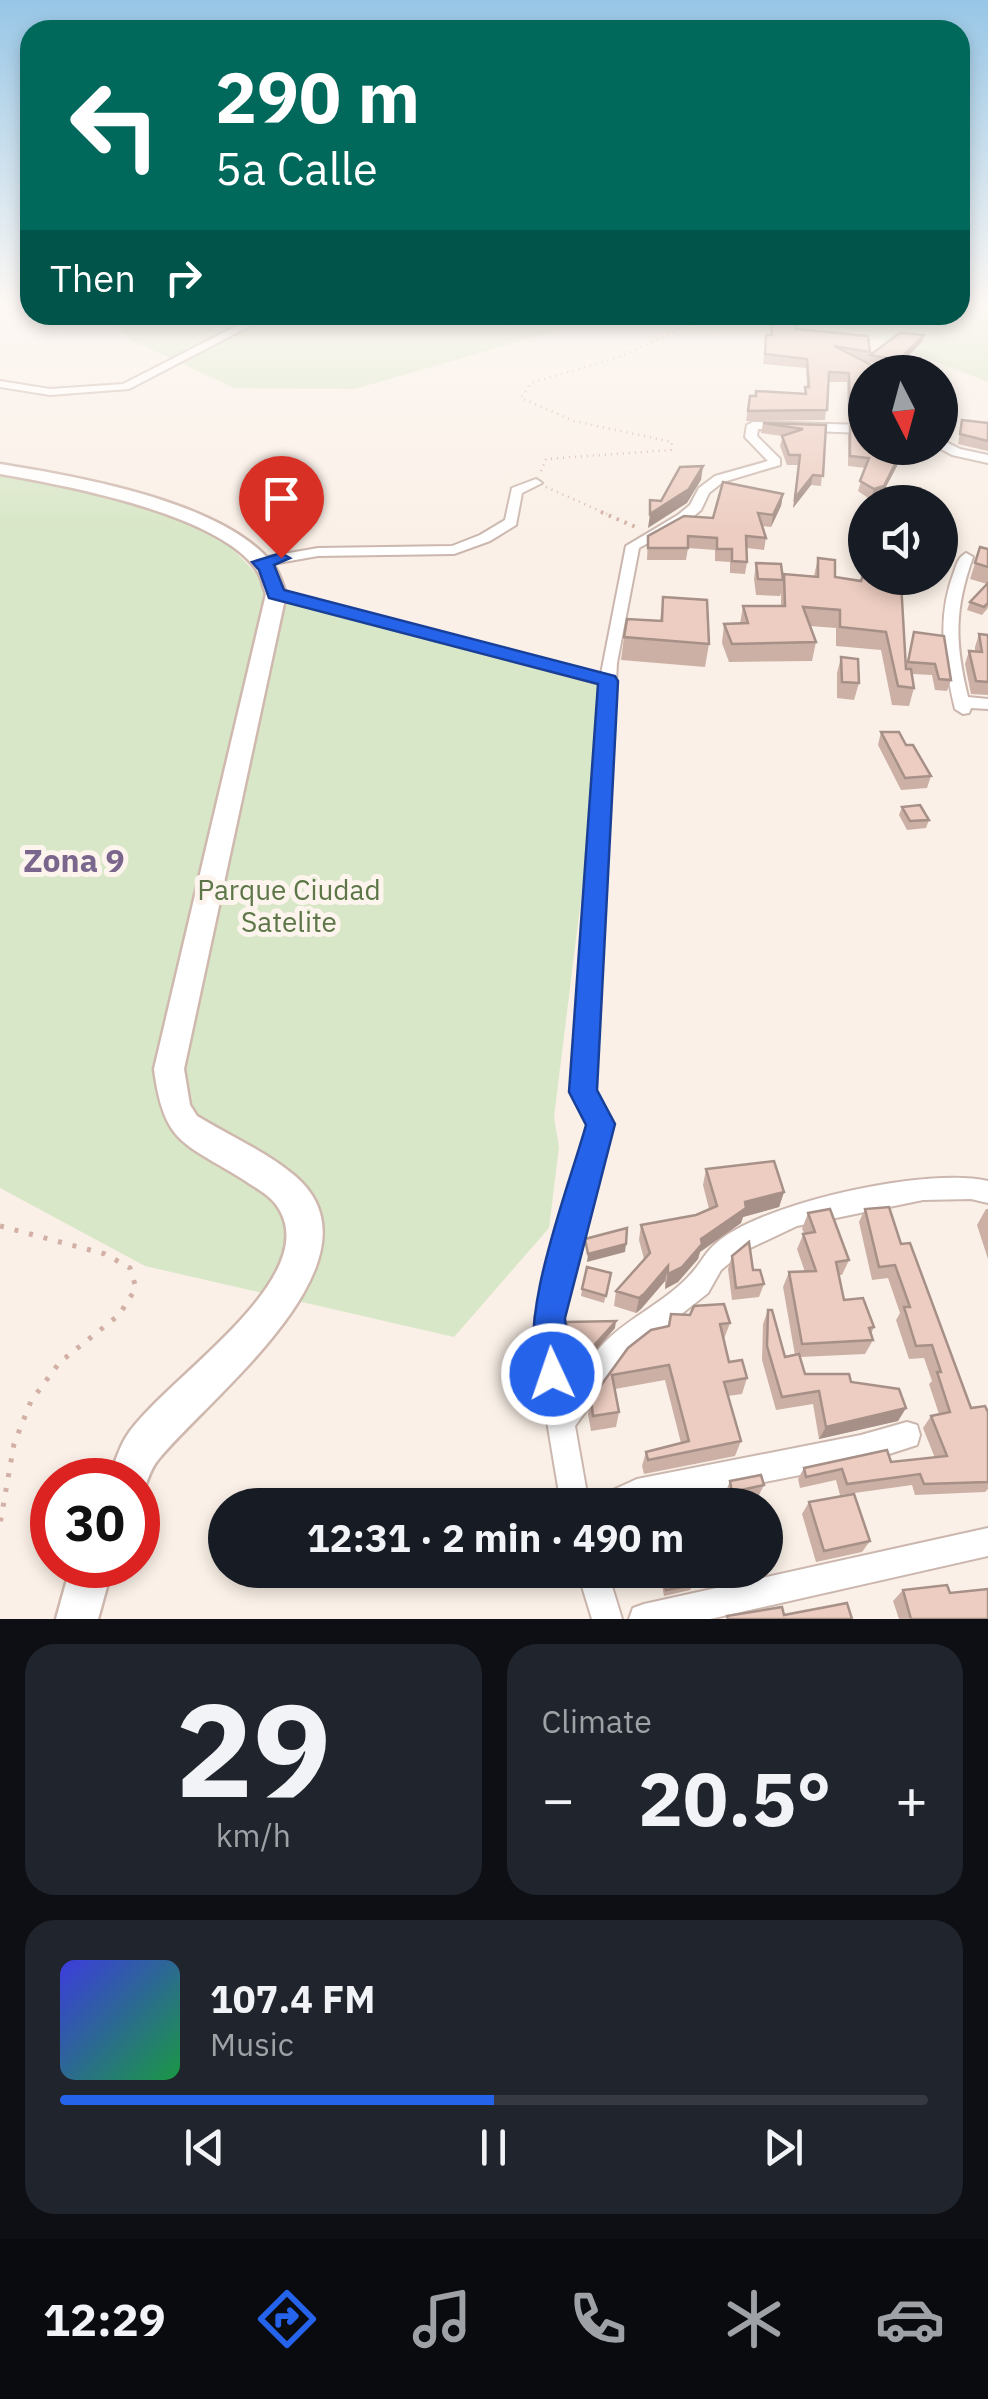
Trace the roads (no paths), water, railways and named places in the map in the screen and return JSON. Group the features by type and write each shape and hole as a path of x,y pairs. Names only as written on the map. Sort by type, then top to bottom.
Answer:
{"street":[{"path":"0,384 50,392 125,386 134,382"},
{"path":"572,1488 552,1374 548,1318 600,1124 583,1092 608,681 633,546 683,518 696,507 703,491 720,479 776,462 751,437 753,425 848,428"},
{"path":"958,452 988,458"},
{"path":"0,469 73,481 145,502 235,541 267,568 276,594 190,993 168,1069 174,1108 186,1126 286,1188 306,1220 302,1264 268,1315 140,1450 137,1458"},
{"path":"260,562 328,551 454,550 511,522 516,490 536,483"},
{"path":"966,557 949,598 947,626 962,706 988,704"},
{"path":"276,594 608,681"},
{"path":"560,1424 613,1352 699,1284 712,1262 734,1243 794,1216 922,1189 971,1188 988,1192"},
{"path":"662,1488 861,1449 907,1434"},
{"path":"644,1619 988,1542"},
{"path":"77,1619 86,1588"},
{"path":"598,1588 607,1619"}],"district":[{"name":"Zona 9","path":"74,860"}],"park label":[{"name":"Parque Ciudad Satelite","path":"289,905"}]}
